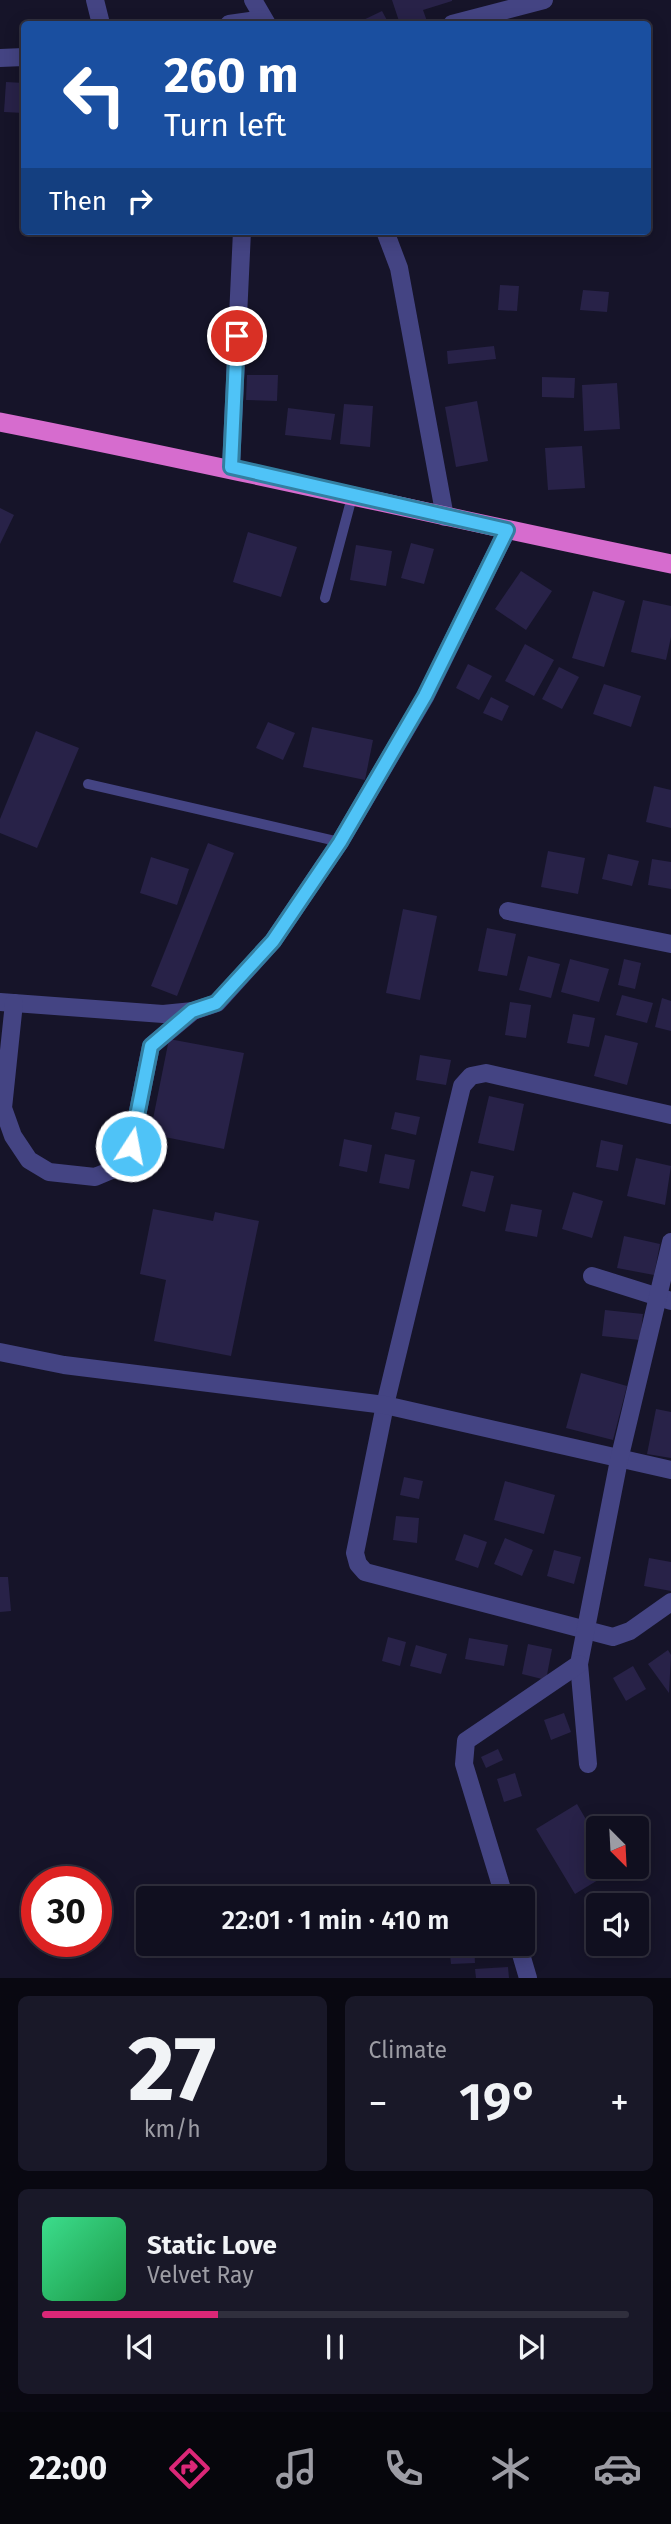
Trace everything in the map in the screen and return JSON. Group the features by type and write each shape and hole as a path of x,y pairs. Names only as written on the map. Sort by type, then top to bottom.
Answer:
{"highway":[{"path":"0,422 231,467 352,497 671,564"}],"street":[{"path":"95,0 100,21"},
{"path":"253,0 264,21"},
{"path":"464,21 544,0"},
{"path":"0,58 21,57"},
{"path":"231,467 242,235"},
{"path":"387,235 399,268 445,517"},
{"path":"192,1011 151,1046 131,1146 114,1169 96,1177 49,1172 29,1160 13,1136 4,1108 7,1002 163,1014 192,1011 216,1003 273,941 340,842 425,696 507,530"},
{"path":"508,911 671,944"},
{"path":"671,1115 486,1073 471,1076 462,1086 385,1405 355,1553 358,1564 365,1572 613,1637 630,1631 671,1602"},
{"path":"588,1764 579,1664 619,1460 664,1300 671,1242"},
{"path":"592,1276 664,1300"},
{"path":"0,1352 64,1365 385,1405 671,1470"},
{"path":"501,1886 464,1764 466,1741 579,1664"},
{"path":"522,1956 528,1978"}],"lane":[{"path":"325,598 352,497"},
{"path":"88,784 340,842"}],"building":[{"path":"392,0 452,0 423,10 427,21 399,21"},
{"path":"382,11 387,21 361,21"},
{"path":"6,82 21,83 21,113 4,112"},
{"path":"500,285 519,286 517,311 498,310"},
{"path":"583,290 609,292 607,312 580,310"},
{"path":"494,346 496,359 448,364 447,351"},
{"path":"247,375 278,375 277,401 246,400"},
{"path":"542,377 575,378 574,398 542,397"},
{"path":"617,383 620,429 584,431 582,385"},
{"path":"477,401 488,461 456,467 445,407"},
{"path":"344,404 373,406 370,447 340,444"},
{"path":"288,408 335,414 331,440 285,435"},
{"path":"582,446 585,488 548,490 545,448"},
{"path":"0,508 14,515 0,544"},
{"path":"248,532 297,547 281,597 233,582"},
{"path":"411,543 434,549 424,584 401,578"},
{"path":"356,545 392,551 386,586 350,580"},
{"path":"521,571 552,591 526,630 495,609"},
{"path":"593,591 625,601 604,667 572,658"},
{"path":"643,600 671,606 671,637 666,660 631,652"},
{"path":"525,644 554,660 534,696 505,681"},
{"path":"468,664 492,676 479,700 456,688"},
{"path":"559,667 579,677 562,709 542,699"},
{"path":"604,684 641,696 631,727 593,714"},
{"path":"491,697 509,706 502,721 483,713"},
{"path":"268,722 295,733 283,760 256,748"},
{"path":"312,727 373,740 365,780 303,767"},
{"path":"36,731 79,748 37,848 0,833 0,819"},
{"path":"654,786 671,790 671,828 646,822"},
{"path":"208,843 234,853 177,996 151,986"},
{"path":"548,851 585,858 578,894 541,887"},
{"path":"608,854 639,861 632,886 602,879"},
{"path":"151,857 189,869 177,905 140,893"},
{"path":"652,859 671,862 671,889 648,885"},
{"path":"403,909 437,916 420,1000 386,993"},
{"path":"487,928 516,934 507,976 478,971"},
{"path":"528,956 560,964 551,998 519,990"},
{"path":"570,959 609,969 599,1002 561,992"},
{"path":"624,959 641,963 635,989 618,985"},
{"path":"622,995 653,1003 647,1023 616,1015"},
{"path":"662,998 671,1001 671,1031 655,1027"},
{"path":"510,1002 531,1005 526,1038 505,1035"},
{"path":"573,1014 595,1018 589,1047 567,1043"},
{"path":"605,1035 638,1043 627,1085 594,1076"},
{"path":"169,1039 244,1053 224,1149 150,1134"},
{"path":"420,1055 451,1060 446,1085 416,1080"},
{"path":"489,1096 524,1104 514,1151 478,1143"},
{"path":"395,1112 420,1117 416,1135 391,1129"},
{"path":"344,1139 372,1145 367,1172 339,1166"},
{"path":"601,1140 623,1145 618,1171 596,1167"},
{"path":"385,1154 415,1160 409,1189 379,1183"},
{"path":"636,1158 671,1166 665,1205 627,1196"},
{"path":"471,1171 494,1176 485,1212 462,1206"},
{"path":"573,1192 603,1201 592,1238 562,1229"},
{"path":"511,1204 542,1210 537,1237 505,1231"},
{"path":"153,1209 213,1221 215,1212 259,1221 231,1356 154,1341 166,1280 140,1274"},
{"path":"624,1236 660,1244 654,1275 617,1268"},
{"path":"605,1310 643,1314 640,1340 602,1336"},
{"path":"581,1373 627,1386 613,1440 566,1428"},
{"path":"656,1409 671,1412 671,1458 647,1454"},
{"path":"404,1477 423,1481 419,1499 400,1495"},
{"path":"505,1481 555,1495 544,1534 494,1520"},
{"path":"396,1516 419,1518 417,1543 393,1540"},
{"path":"464,1534 487,1542 478,1568 455,1560"},
{"path":"505,1538 533,1550 522,1576 494,1564"},
{"path":"554,1550 581,1557 574,1584 547,1576"},
{"path":"649,1558 671,1562 671,1591 644,1586"},
{"path":"0,1577 8,1577 11,1611 0,1612"},
{"path":"388,1637 406,1642 400,1666 382,1661"},
{"path":"469,1638 508,1645 504,1666 465,1659"},
{"path":"528,1644 552,1649 546,1680 522,1674"},
{"path":"416,1645 447,1654 441,1674 410,1666"},
{"path":"668,1650 671,1655 669,1693 648,1664"},
{"path":"633,1666 646,1689 626,1701 613,1678"},
{"path":"564,1713 571,1732 551,1740 544,1720"},
{"path":"498,1749 503,1760 486,1768 481,1757"},
{"path":"515,1773 522,1796 504,1802 497,1779"},
{"path":"577,1804 586,1819 586,1880 598,1880 575,1894 536,1829"},
{"path":"450,1956 475,1956 475,1963 451,1964"},
{"path":"508,1967 509,1978 476,1978 475,1969"}],"route":[{"path":"131,1146 151,1046 192,1011 216,1003 273,941 340,842 425,696 507,530 352,497 231,467 237,336"}]}
